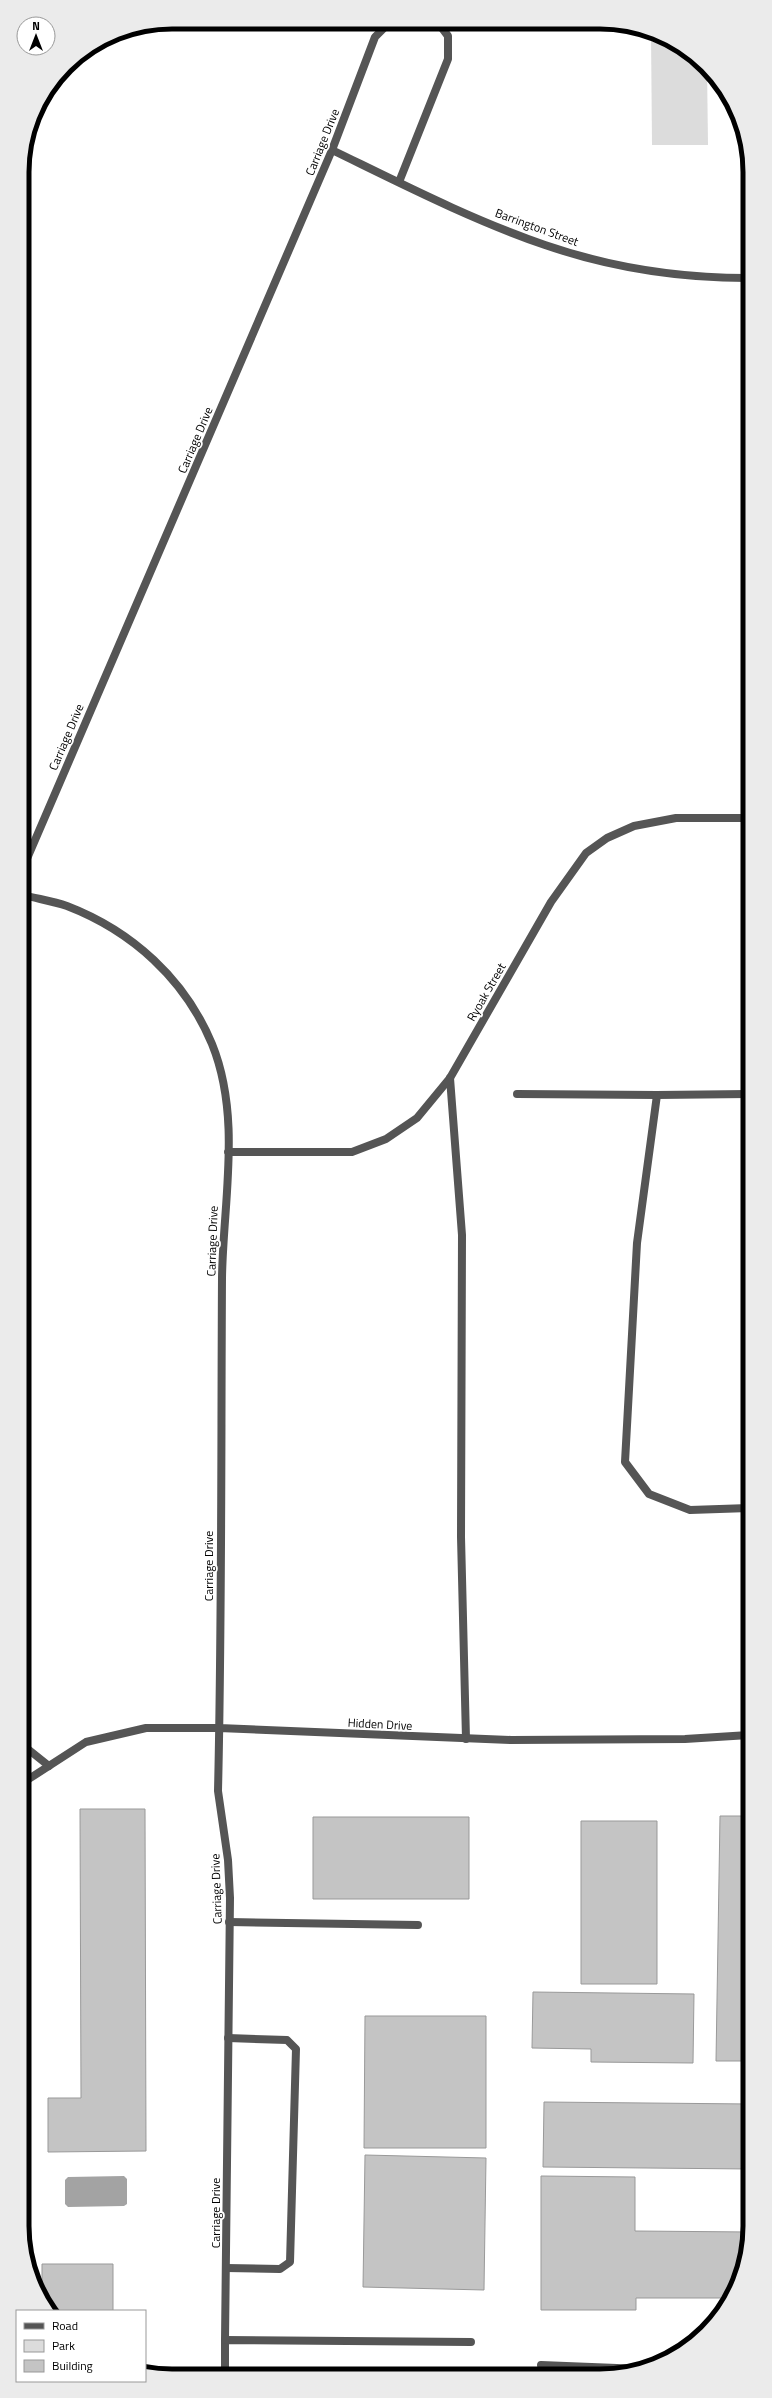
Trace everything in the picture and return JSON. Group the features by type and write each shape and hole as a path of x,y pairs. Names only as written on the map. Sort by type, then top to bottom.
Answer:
{"street":[{"name":"Carriage Drive","path":"29,854 332,150 375,37 383,29"},
{"path":"399,182 448,59 448,36 443,29"},
{"name":"Barrington Street","path":"332,150 399,182 545,245 608,263 673,274 743,278"},
{"name":"Ryoak Street","path":"228,1152 352,1152 386,1139 417,1118 450,1078 551,902 586,852 606,838 634,826 676,818 743,818"},
{"name":"Carriage Drive","path":"29,896 65,905 105,923 138,945 170,976 194,1010 212,1045 223,1081 228,1117 228,1152 223,1234 218,1791 228,1860 229,1922 225,2369"},
{"path":"450,1078 462,1235 462,1537 466,1739"},
{"path":"517,1094 743,1094"},
{"path":"657,1095 637,1243 625,1462 649,1494 690,1510 743,1508"},
{"name":"Hidden Drive","path":"29,1779 86,1742 146,1728 219,1728 466,1739 677,1739 743,1735"},
{"path":"29,1750 49,1766"},
{"path":"229,1922 418,1925"},
{"path":"226,2268 280,2269 290,2262 296,2049 287,2040 228,2038"},
{"path":"225,2340 472,2342"},
{"path":"541,2365 622,2367"}],"green space":[{"path":"651,39 680,53 707,77 708,145 652,145"}],"shaded area":[{"path":"124,2176 127,2179 127,2204 124,2206 68,2207 65,2204 65,2180 68,2177"}],"building":[{"path":"80,1809 145,1809 146,2151 48,2152 48,2098 81,2098"},
{"path":"720,1816 743,1816 743,2061 716,2061"},
{"path":"313,1817 469,1817 469,1899 313,1899"},
{"path":"581,1821 657,1821 657,1984 581,1984"},
{"path":"533,1992 694,1994 693,2063 591,2062 591,2049 532,2048"},
{"path":"365,2016 486,2016 486,2148 364,2148"},
{"path":"544,2102 743,2104 743,2169 543,2167"},
{"path":"365,2155 486,2158 484,2290 363,2287"},
{"path":"541,2176 635,2177 635,2231 743,2232 738,2263 724,2298 636,2298 636,2310 541,2310"},
{"path":"42,2264 113,2264 113,2310 56,2310 48,2298 42,2285"}]}
